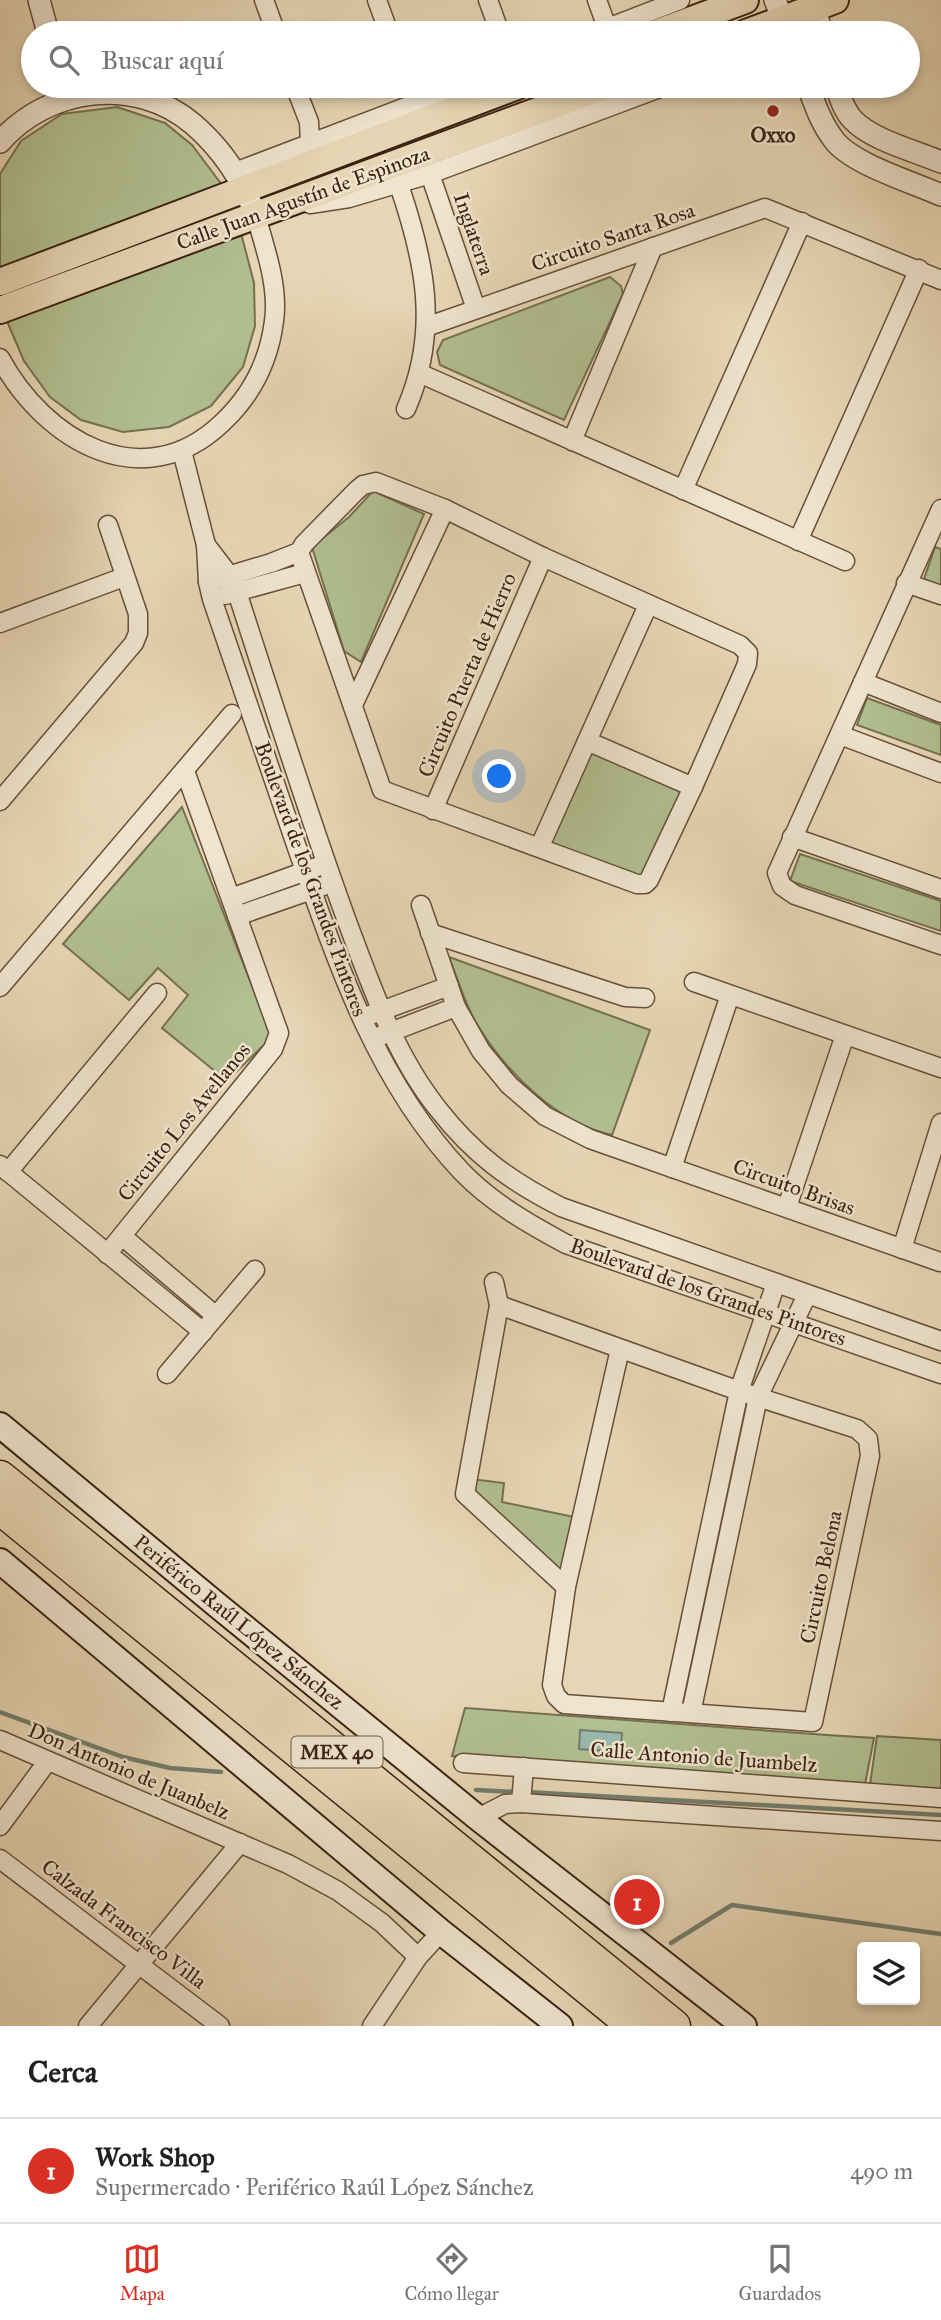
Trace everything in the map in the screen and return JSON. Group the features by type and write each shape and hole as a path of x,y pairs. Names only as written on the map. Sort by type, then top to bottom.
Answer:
{"highway":[{"name":"Periférico Raúl López Sánchez","path":"0,1477 674,2026"},
{"name":"MEX 40","path":"0,1508 634,2026"}],"main road":[{"path":"689,21 745,0"},
{"name":"Calle Juan Agustín de Espinoza","path":"0,282 241,181 482,98"},
{"name":"Calle Juan Agustín de Espinoza","path":"0,310 573,98"},
{"name":"Periférico Raúl López Sánchez","path":"0,1424 478,1818 744,2026"},
{"path":"0,1561 441,1932 560,2026"}],"street":[{"path":"39,0 45,21"},
{"path":"264,0 272,21"},
{"path":"377,0 385,21"},
{"path":"488,0 496,21"},
{"path":"597,0 602,21"},
{"path":"630,21 680,0"},
{"path":"0,142 22,119 56,98"},
{"path":"0,358 18,389 46,419 82,444 127,458 157,457 182,451 213,431 236,410 256,382 269,351 275,317 264,213 192,123 165,106 140,98"},
{"path":"300,98 309,122 310,144"},
{"path":"413,98 415,104"},
{"path":"241,181 310,144 430,98"},
{"path":"264,213 349,198 399,185 633,98"},
{"path":"812,98 820,119 835,142 850,155 941,195"},
{"path":"839,98 852,119 870,133 941,162"},
{"name":"Inglaterra","path":"430,174 476,309"},
{"path":"399,185 419,249 426,301 426,327 419,373 406,409"},
{"name":"Circuito Santa Rosa","path":"426,327 765,208 802,222"},
{"path":"683,490 802,222 941,280"},
{"path":"572,441 653,247"},
{"path":"797,541 919,270"},
{"path":"419,373 845,561"},
{"name":"Boulevard de los Grandes Pintores","path":"182,451 206,545 210,590 336,961 371,1039 414,1111 444,1150 463,1173 493,1200 528,1224 566,1244 941,1374"},
{"name":"Circuito Puerta de Hierro","path":"210,590 229,575 299,552 356,491 370,482 382,484 445,509 542,557 740,645 748,653 747,664 694,787 649,880 645,884 637,884 540,846 382,790 299,552"},
{"path":"353,705 445,509"},
{"path":"939,521 906,583 777,873 782,886 796,895 941,945"},
{"path":"0,802 134,643 138,633 138,614 108,525"},
{"name":"Boulevard de los Grandes Pintores","path":"206,545 229,575 237,592 333,883 381,1011 415,1076 458,1133 480,1155 523,1188 561,1207 941,1341"},
{"name":"Circuito Puerta de Hierro","path":"433,810 542,557"},
{"path":"210,590 237,592 305,573"},
{"path":"0,623 124,577"},
{"path":"906,583 941,595"},
{"path":"540,846 648,605"},
{"path":"863,682 941,713"},
{"path":"0,987 233,714"},
{"path":"839,734 941,773"},
{"path":"587,741 694,787"},
{"name":"Circuito Los Avellanos","path":"107,1254 277,1042 277,1025 185,772"},
{"path":"792,837 941,889"},
{"path":"231,898 327,863"},
{"path":"237,916 333,883"},
{"name":"Circuito Brisas","path":"421,905 456,1007 481,1051 509,1085 545,1116 590,1139 940,1262"},
{"path":"430,933 625,997 645,998"},
{"path":"694,982 941,1068"},
{"path":"360,1019 449,986"},
{"path":"158,993 4,1169 203,1332"},
{"path":"672,1168 730,995"},
{"path":"371,1039 456,1007"},
{"path":"787,1208 845,1035"},
{"path":"902,1249 941,1123"},
{"name":"Circuito Los Avellanos","path":"122,1236 216,1316"},
{"path":"167,1374 255,1270"},
{"path":"494,1282 499,1305 465,1494 566,1587"},
{"path":"671,1712 739,1391 776,1283"},
{"path":"691,1713 758,1397 807,1295"},
{"name":"Circuito Belona","path":"499,1305 739,1391 858,1429 868,1439 870,1456 813,1722 564,1704 556,1696 552,1685 566,1587 620,1349"},
{"name":"Don Antonio de Juanbelz","path":"0,1740 288,1864 338,1891 382,1923 418,1957"},
{"path":"0,1826 47,1762"},
{"name":"Calle Antonio de Juambelz","path":"463,1763 523,1771 941,1798"},
{"path":"521,1799 523,1771"},
{"path":"478,1818 521,1799 941,1831"},
{"path":"88,2026 240,1843"},
{"name":"Calzada Francisco Villa","path":"0,1859 219,2026"},
{"path":"372,2026 418,1957 441,1932"}],"green space":[{"path":"117,107 165,123 192,145 222,185 242,237 254,283 255,326 243,367 211,406 169,427 123,432 81,420 50,397 24,361 0,305 0,174 21,141 62,114"},
{"path":"610,277 621,286 623,294 564,420 440,365 437,352 443,340"},
{"path":"373,491 424,514 361,662 344,651 312,547 349,517"},
{"path":"935,547 941,549 941,589 923,582"},
{"path":"867,698 941,725 941,755 857,725"},
{"path":"589,747 690,788 643,882 545,844"},
{"path":"182,807 272,1037 227,1081 162,1028 188,995 158,968 129,1000 63,944"},
{"path":"800,854 941,901 941,931 790,881"},
{"path":"449,957 650,1030 612,1135 572,1120 553,1108 504,1062 478,1026 465,1001"},
{"path":"471,1479 504,1483 502,1502 579,1518 564,1582 468,1493"},
{"path":"465,1708 874,1738 865,1784 452,1756"},
{"path":"877,1736 941,1740 941,1791 870,1785"}],"shaded area":[{"path":"580,1730 622,1733 621,1752 579,1749"}],"waterway":[{"path":"0,1712 123,1757 170,1768 221,1772"},
{"path":"476,1790 517,1792"},
{"path":"526,1792 941,1815"},
{"path":"671,1943 732,1905 941,1934"}],"place":[{"name":"Oxxo","path":"773,111"},
{"name":"Work Shop","path":"637,1902"}]}
